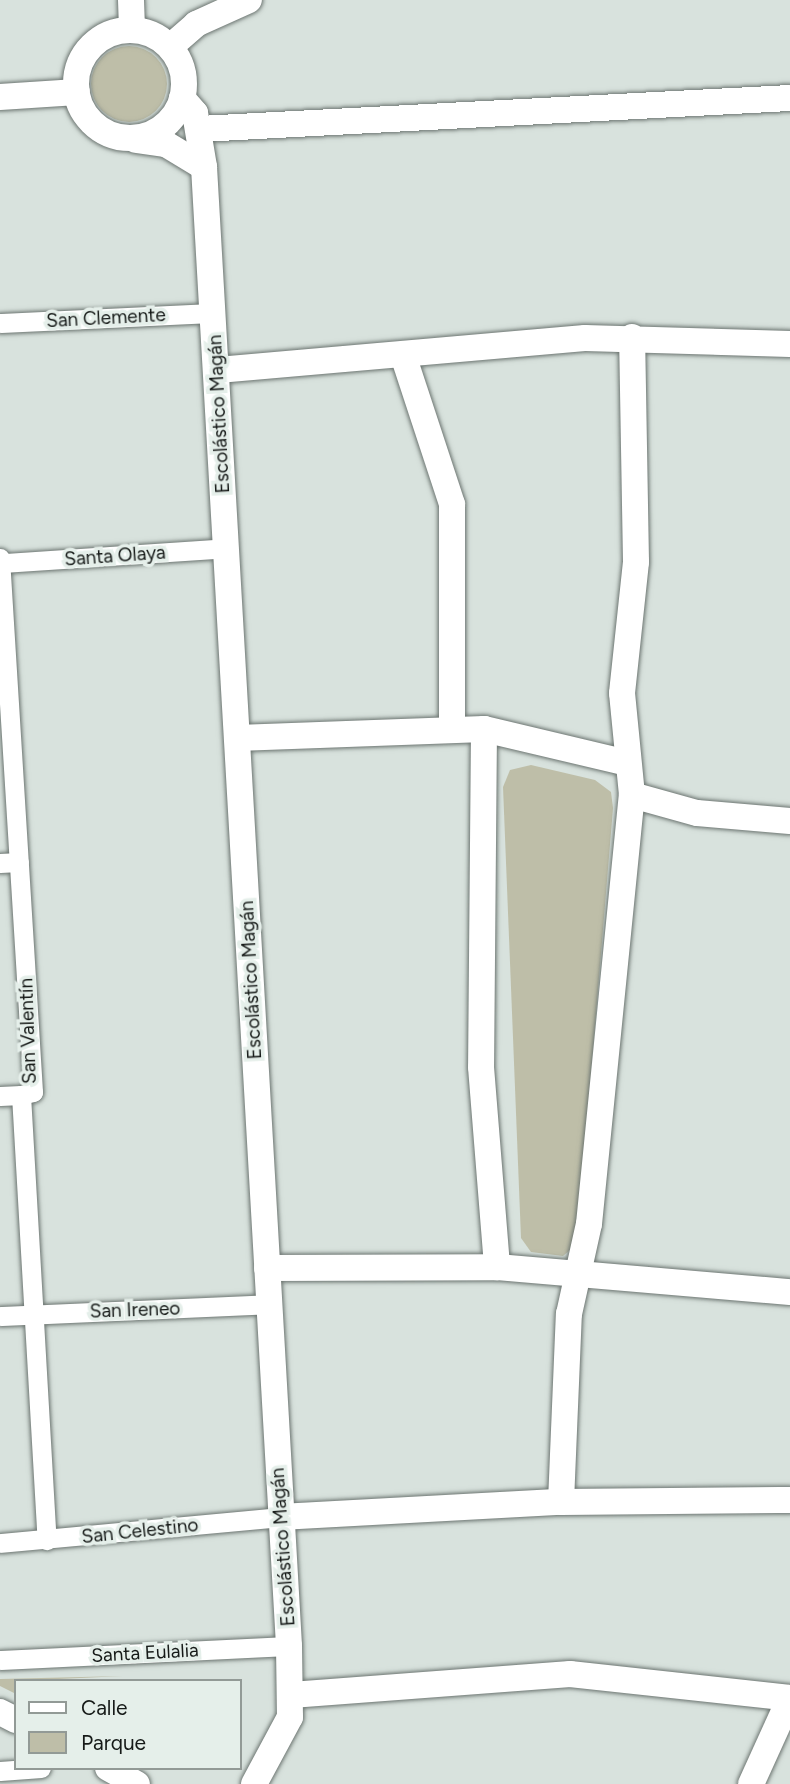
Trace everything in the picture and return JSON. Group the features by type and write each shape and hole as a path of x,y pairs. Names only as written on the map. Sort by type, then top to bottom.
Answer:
{"street":[{"path":"131,0 132,30"},
{"path":"204,167 166,144 131,139 98,129 77,92 88,49 102,37 132,30 170,47 196,24 249,0"},
{"name":"Escolástico Magán","path":"170,47 180,63 183,98 200,129 204,167 218,370 289,1646 291,1695 284,1732 254,1784"},
{"path":"0,97 77,92"},
{"path":"131,139 164,127 183,98"},
{"path":"200,129 790,98"},
{"name":"San Clemente","path":"0,323 213,313"},
{"path":"218,370 632,337 790,344"},
{"path":"561,1502 569,1314 589,1224 632,795 622,693 636,562 632,337"},
{"path":"403,355 452,504 452,728"},
{"name":"Santa Olaya","path":"2,561 227,548"},
{"name":"San Valentín","path":"2,561 10,863 33,1092 21,1096 47,1541"},
{"path":"237,738 452,728 484,729 628,763"},
{"path":"484,729 481,1067 497,1267"},
{"path":"632,795 697,813 790,821"},
{"path":"0,1096 21,1096"},
{"path":"267,1268 497,1267 578,1271 790,1292"},
{"name":"San Ireneo","path":"0,1317 270,1304"},
{"path":"280,1517 561,1502 790,1500"},
{"name":"San Celestino","path":"0,1543 47,1541 280,1517"},
{"name":"Santa Eulalia","path":"0,1660 289,1646"},
{"path":"291,1695 570,1674 790,1698 751,1784"},
{"path":"112,1770 136,1784"}],"green space":[{"path":"129,46 143,49 156,57 164,70 167,84 164,98 156,111 143,119 129,122 115,119 102,111 94,98 91,84 94,70 102,57 115,49"},
{"path":"531,765 595,780 611,792 613,808 577,1244 563,1256 531,1252 521,1238 503,787 510,770"},
{"path":"123,1676 14,1679 14,1693 0,1686 0,1679"}]}
